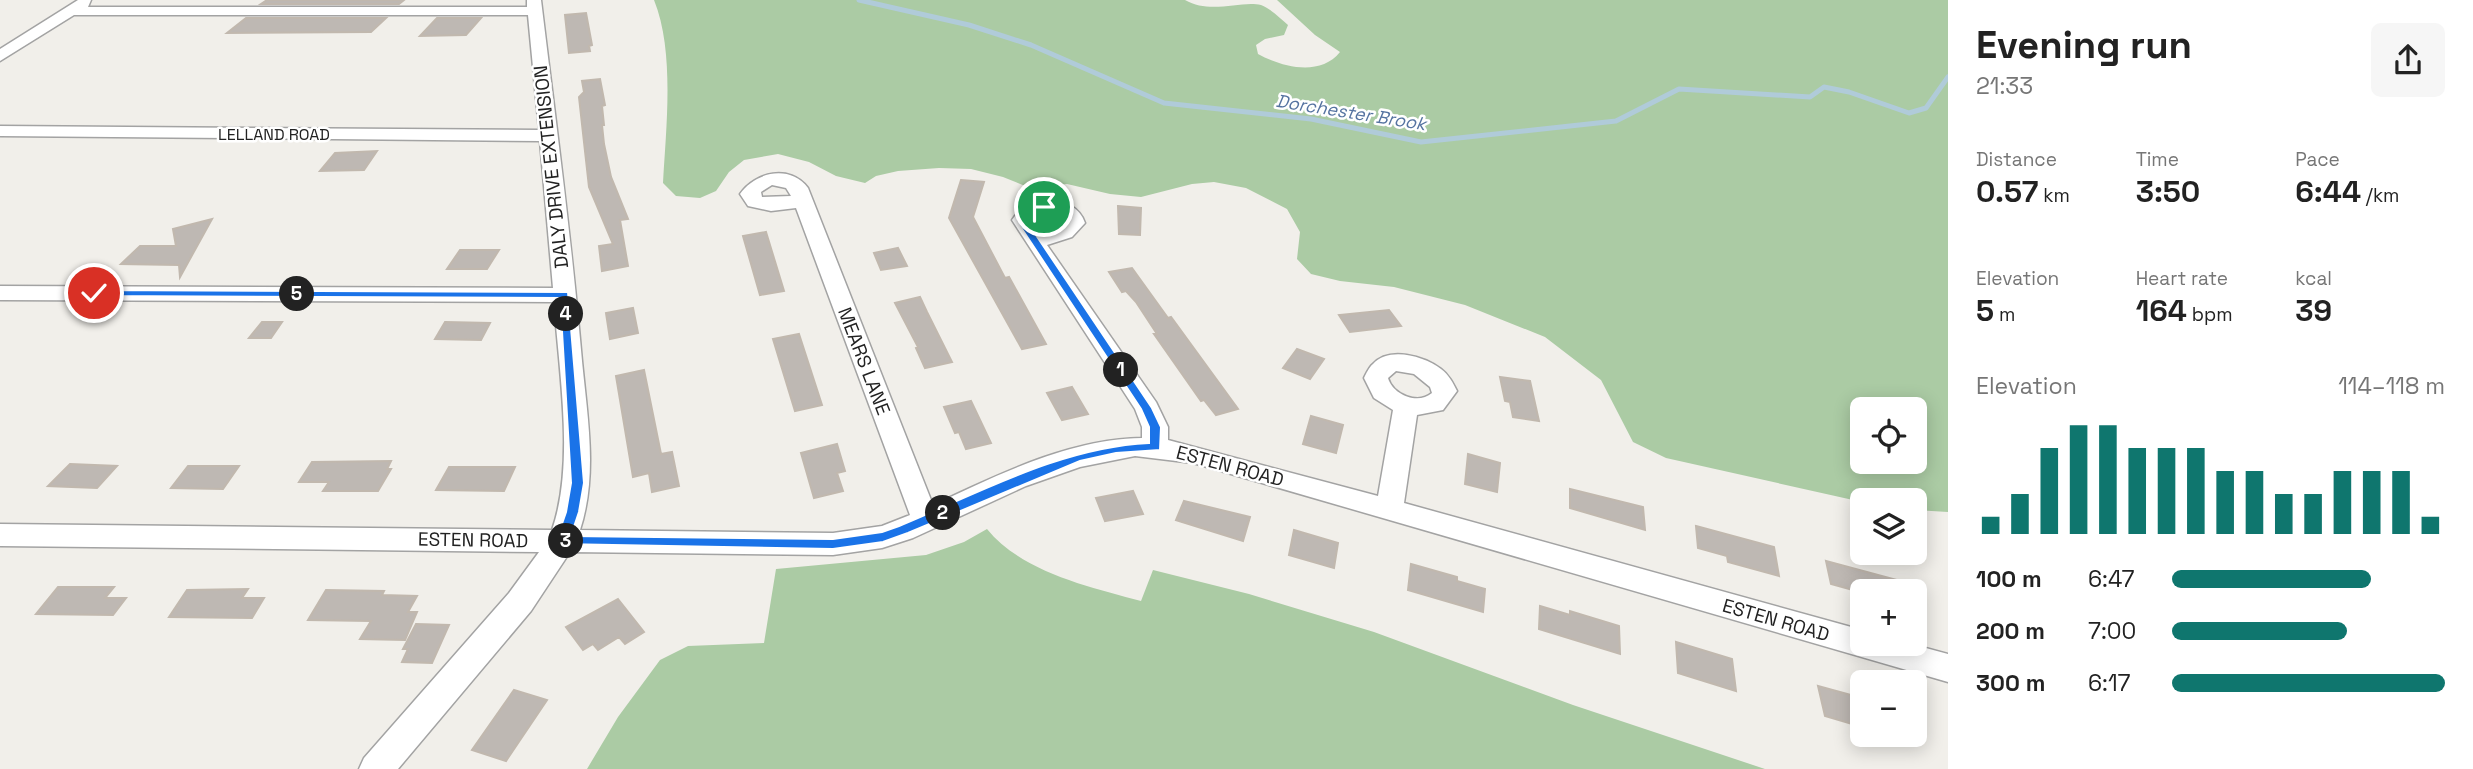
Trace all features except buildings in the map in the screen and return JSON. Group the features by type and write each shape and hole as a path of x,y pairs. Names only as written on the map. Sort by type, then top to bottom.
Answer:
{"street":[{"path":"0,56 89,0"},
{"path":"71,10 534,6"},
{"name":"DALY DRIVE EXTENSION","path":"376,769 520,602 562,541 572,512 577,483 565,295 534,6"},
{"name":"LELLAND ROAD","path":"0,131 548,136"},
{"name":"MEARS LANE","path":"803,201 926,521"},
{"path":"1035,242 1146,408 1155,427 1156,447"},
{"path":"0,293 565,295"},
{"path":"1389,510 1406,405"},
{"name":"ESTEN ROAD","path":"0,535 833,544 883,537 1066,461 1116,449 1156,447 1193,454 1948,668"}],"green space":[{"path":"654,0 1185,0 1215,7 1261,5 1288,25 1284,35 1265,39 1256,45 1258,54 1289,66 1312,67 1332,60 1340,52 1315,35 1277,0 1948,0 1948,512 1927,511 1927,488 1850,488 1850,499 1666,458 1633,442 1601,380 1545,337 1465,305 1394,287 1340,281 1311,274 1297,259 1300,232 1287,209 1246,188 1214,182 1192,184 1141,197 1110,194 1067,184 1030,188 1003,177 971,169 939,168 898,171 876,176 865,183 836,176 809,162 778,154 744,160 729,172 716,191 700,198 676,196 663,183 668,90 665,43"},
{"path":"987,529 1002,544 1037,567 1079,583 1141,601 1153,570 1249,594 1374,632 1573,705 1765,769 587,769 618,717 660,660 688,646 764,643 776,569 926,555 964,542"}],"waterway":[{"name":"Dorchester Brook","path":"859,0 969,25 1031,45 1164,103 1311,119 1421,142 1616,121 1679,89 1810,97 1824,87 1849,92 1909,113 1926,108 1948,77"}],"route":[{"path":"94,293 565,295 577,483 572,512 562,541 833,544 883,537 903,530 1077,458 1116,449 1156,447 1155,427 1146,408 1023,223 1027,213 1044,207"}]}
